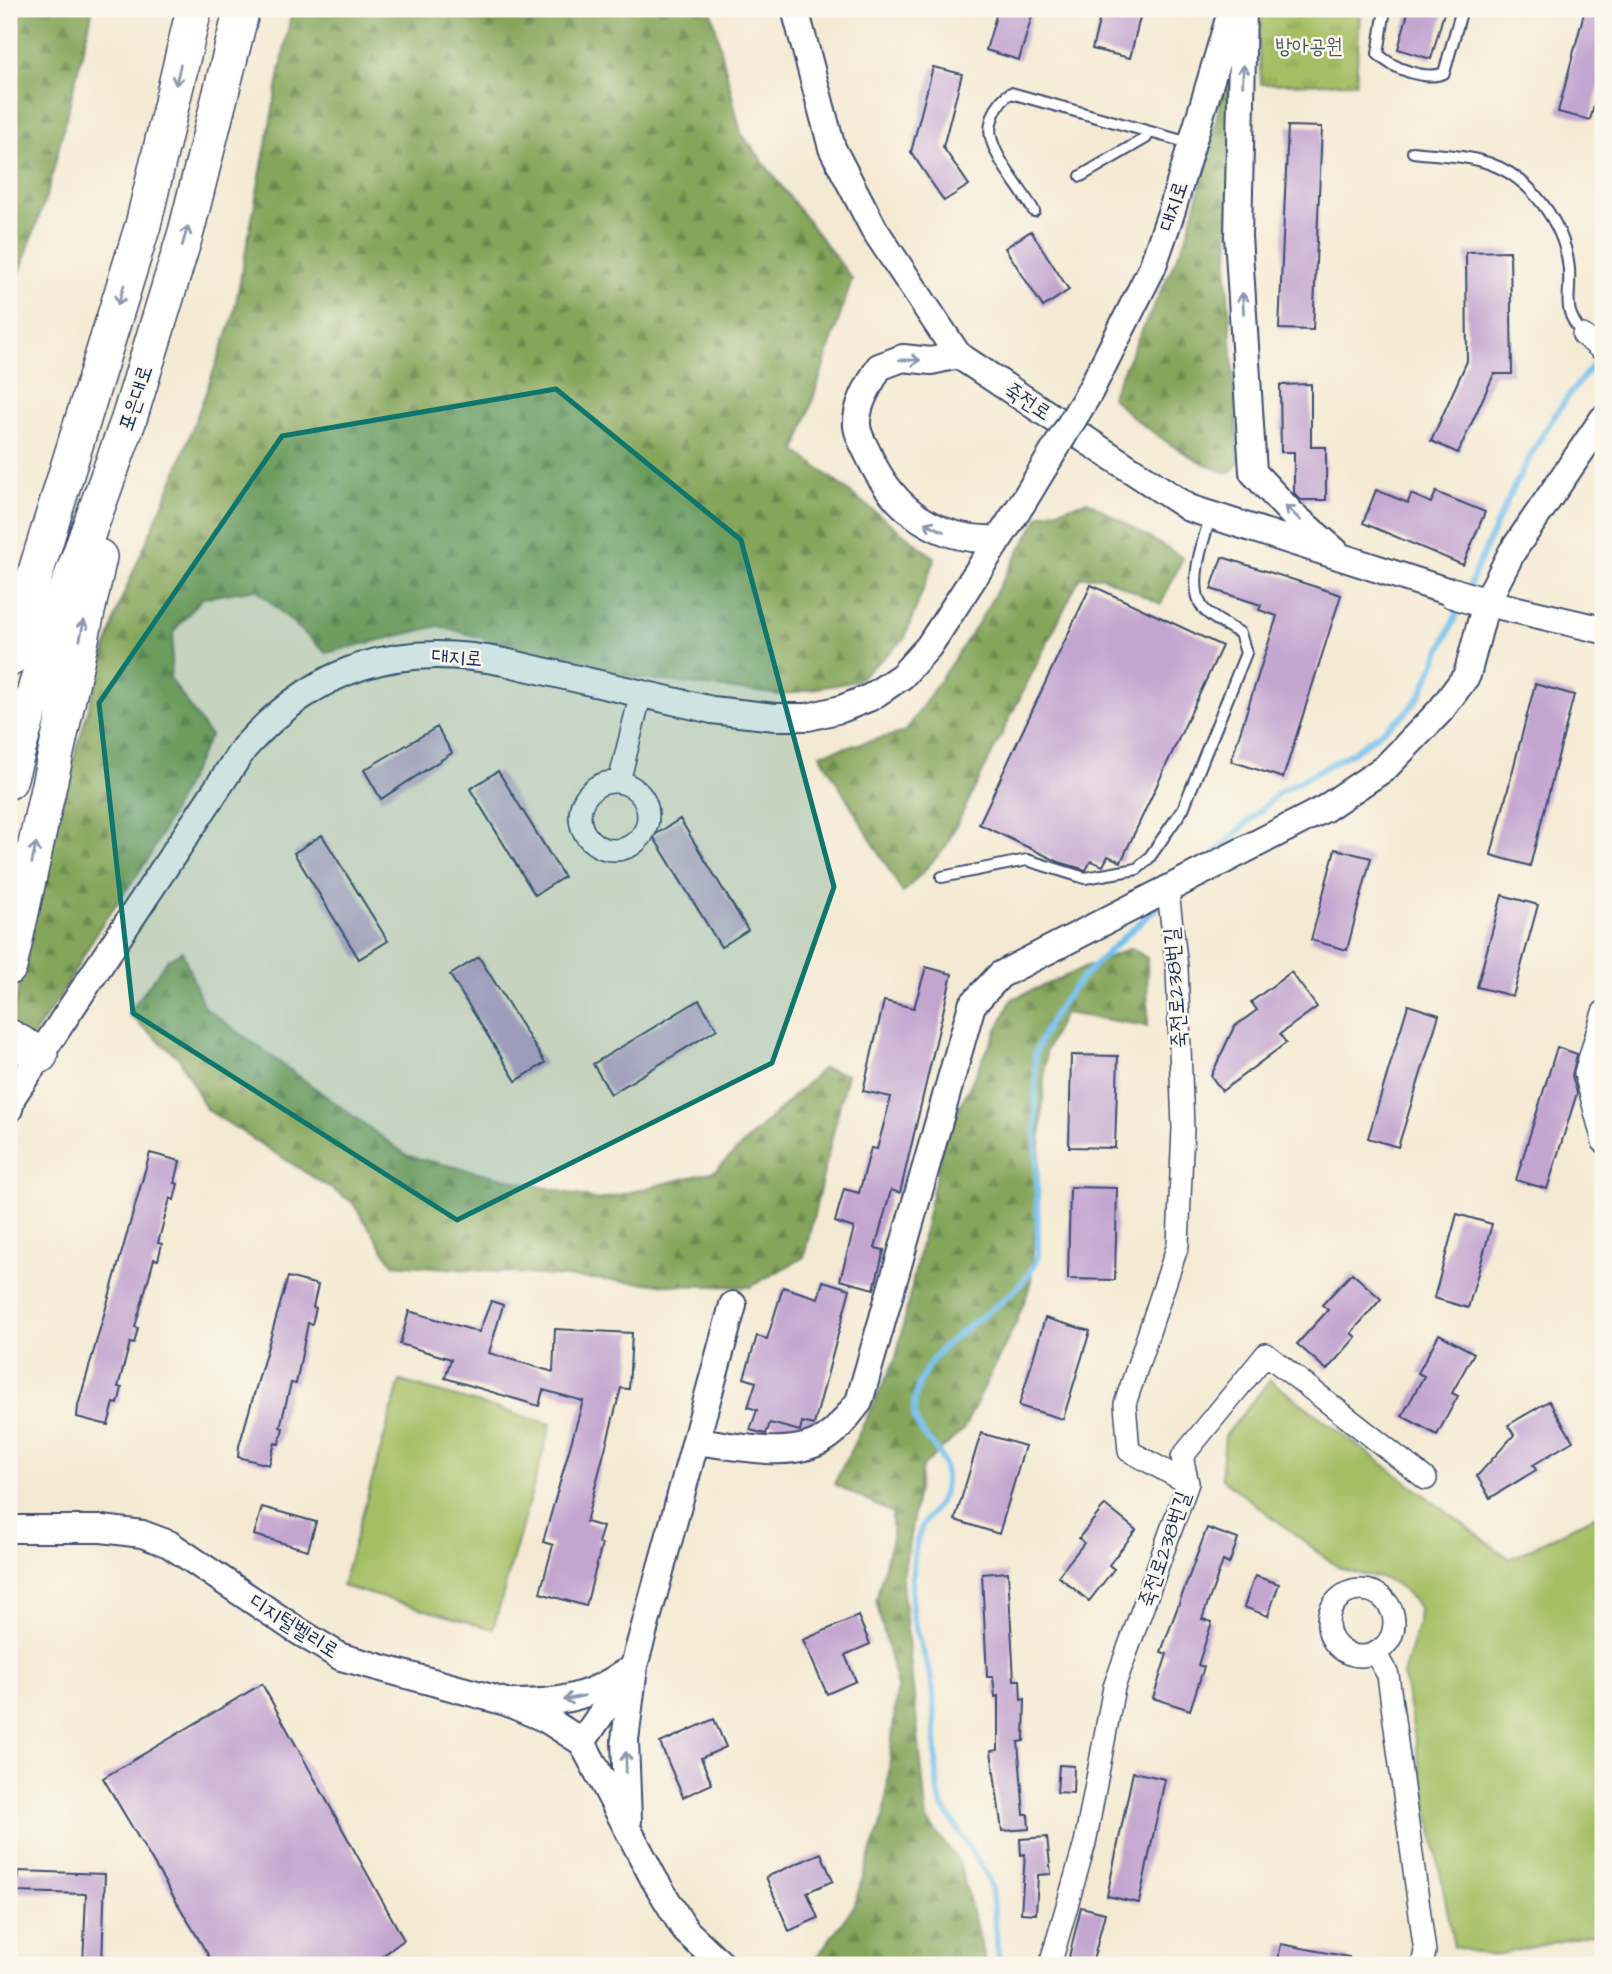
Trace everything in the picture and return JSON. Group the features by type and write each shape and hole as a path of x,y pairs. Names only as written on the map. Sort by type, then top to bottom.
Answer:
{"highway":[{"name":"포은대로","path":"9,659 143,225 194,9"},
{"name":"포은대로","path":"9,781 52,632 129,419 186,232 242,9"},
{"path":"9,967 129,419"},
{"path":"9,625 69,462"},
{"path":"9,1037 40,1055"}],"street":[{"name":"죽전로","path":"795,9 832,148 874,229 958,355 1189,508 1471,598 1603,630"},
{"name":"대지로","path":"9,1109 12,1097 244,748 269,719 295,698 327,679 361,666 432,654 482,658 712,710 775,717 808,717 871,697 902,676 929,646 1023,502 1088,393 1152,268 1193,144 1232,9"},
{"path":"1243,9 1238,236 1253,472 1293,515 1344,559"},
{"path":"1583,335 1603,351"},
{"path":"958,355 931,361 902,358 879,367 860,403 857,429 882,484 928,526 972,540 999,539"},
{"path":"697,1441 765,1449 803,1448 830,1435 859,1402 972,1005 1000,975 1169,899 1206,872 1324,809 1385,768 1441,710 1467,675 1471,598 1513,552 1603,419"},
{"path":"618,782 641,693"},
{"path":"608,782 618,782 629,785 644,800 654,822 639,838 621,849 601,847 585,834 580,813 588,793 608,782"},
{"name":"죽전로238번길","path":"1050,1965 1085,1843 1114,1687 1188,1483 1129,1451 1125,1404 1178,1245 1183,1128 1177,968 1169,899"},
{"path":"1603,1012 1585,1073 1603,1142"},
{"path":"629,1830 625,1740 634,1666 733,1305"},
{"path":"1188,1483 1182,1457 1266,1354 1426,1479"},
{"name":"디지털벨리로","path":"9,1529 102,1529 142,1534 169,1544 341,1657 506,1702 546,1719 582,1742 654,1880 685,1930 722,1965"},
{"path":"1375,1653 1388,1675 1425,1952 1422,1965"},
{"path":"506,1702 540,1703 585,1696 605,1687 634,1666"},
{"path":"582,1742 634,1666"}],"lane":[{"path":"1385,9 1378,54 1388,64 1434,77 1444,73 1462,9"},
{"path":"1034,211 992,142 991,127 998,104 1004,97 1019,93 1193,144"},
{"path":"1081,176 1146,138 1149,132"},
{"path":"1413,152 1490,163 1506,172 1537,198 1561,235 1569,268 1568,313 1583,335"},
{"path":"942,877 1027,860 1085,878 1137,869 1149,858 1183,809 1246,653 1240,633 1212,616 1198,597 1196,584 1211,516"}],"highlighted area":[{"path":"556,389 741,540 834,887 772,1063 457,1220 133,1013 99,703 282,436"}],"green space":[{"path":"9,9 93,9 49,188 9,304"},
{"path":"292,9 711,9 741,133 852,279 796,451 935,558 904,640 856,681 782,695 615,675 439,626 326,653 256,589 202,598 174,631 170,678 210,736 149,858 98,930 63,992 31,1039 11,1027 32,914 50,839 119,605 176,473 233,318"},
{"name":"방아공원","path":"1264,9 1360,9 1356,83 1261,84 1258,32"},
{"path":"1228,60 1232,157 1227,276 1239,462 1230,473 1202,462 1167,442 1111,396 1187,236 1210,151"},
{"path":"1088,501 1183,558 1161,604 1103,577 1080,577 945,848 903,893 820,754 905,732 977,625 1040,515"},
{"path":"1131,948 1147,958 1148,1026 1064,1013 1046,1051 1031,1284 1015,1325 963,1430 922,1467 902,1582 927,1820 959,1862 987,1965 811,1965 853,1907 885,1811 897,1687 876,1600 892,1537 892,1513 834,1484 896,1358 944,1139 1012,999"},
{"path":"182,951 204,1007 408,1156 599,1200 715,1171 823,1068 847,1074 804,1257 750,1287 671,1285 393,1264 352,1202 206,1109 179,1058 128,1014 167,960"},
{"path":"1270,1380 1510,1559 1594,1516 1603,1523 1603,1932 1491,1956 1454,1947 1403,1674 1418,1625 1419,1607 1408,1594 1390,1581 1338,1567 1221,1478 1225,1436"},
{"path":"400,1381 551,1424 493,1629 342,1586"}],"building":[{"path":"998,9 1034,9 1019,60 986,50"},
{"path":"1102,9 1142,9 1130,58 1092,49"},
{"path":"1409,9 1445,9 1431,59 1398,49"},
{"path":"1585,9 1603,9 1603,72 1590,120 1558,112"},
{"path":"933,67 962,74 943,147 969,185 944,201 911,152"},
{"path":"1288,126 1322,127 1313,330 1279,329"},
{"path":"1031,231 1069,290 1043,307 1005,248"},
{"path":"1510,251 1512,374 1494,374 1458,453 1431,441 1467,361 1466,252"},
{"path":"1311,384 1311,447 1326,447 1326,500 1301,500 1294,493 1294,452 1281,452 1280,385"},
{"path":"1376,490 1408,503 1411,494 1431,503 1436,492 1485,512 1463,565 1363,523"},
{"path":"1222,557 1341,595 1283,778 1231,761 1277,616 1259,610 1261,605 1211,589"},
{"path":"1091,585 1222,646 1121,862 1108,856 1103,866 1091,861 1086,870 1059,862 979,824"},
{"path":"1535,684 1574,695 1530,866 1491,855"},
{"path":"437,727 452,753 381,799 364,770"},
{"path":"498,771 564,877 535,895 470,789"},
{"path":"680,819 748,930 721,947 653,836"},
{"path":"322,835 388,941 359,959 294,853"},
{"path":"1335,849 1371,858 1347,950 1311,940"},
{"path":"1502,895 1538,905 1513,996 1477,987"},
{"path":"479,957 545,1063 516,1081 450,975"},
{"path":"926,967 952,974 900,1193 891,1190 875,1248 884,1250 874,1289 840,1280 854,1228 835,1222 844,1189 859,1193 871,1148 877,1149 891,1097 863,1091 884,1001 914,1008"},
{"path":"1291,972 1317,1007 1280,1034 1286,1043 1222,1091 1211,1076 1234,1027 1257,1010 1251,1002"},
{"path":"699,1000 717,1029 611,1094 593,1064"},
{"path":"1408,1005 1439,1015 1398,1147 1368,1138"},
{"path":"1557,1047 1577,1054 1572,1076 1577,1093 1547,1189 1516,1180"},
{"path":"1071,1055 1118,1056 1115,1148 1069,1147"},
{"path":"150,1153 180,1161 175,1183 178,1184 174,1200 170,1198 158,1243 162,1244 158,1260 154,1259 135,1327 138,1328 134,1344 130,1343 118,1387 122,1388 118,1404 114,1403 108,1425 77,1417 78,1406"},
{"path":"1070,1187 1117,1188 1115,1280 1068,1279"},
{"path":"1457,1214 1492,1224 1468,1308 1434,1298"},
{"path":"1352,1273 1381,1299 1351,1333 1356,1337 1327,1370 1297,1344 1328,1310 1322,1305"},
{"path":"288,1277 318,1285 313,1307 316,1308 312,1324 308,1323 296,1384 291,1383 280,1427 283,1428 279,1444 275,1443 269,1465 238,1457 239,1446"},
{"path":"823,1281 850,1289 814,1425 802,1422 800,1431 770,1423 766,1434 750,1430 757,1410 748,1407 756,1382 744,1378 757,1336 767,1339 783,1287 818,1298"},
{"path":"491,1301 503,1305 489,1353 553,1372 555,1329 632,1333 629,1389 621,1388 586,1522 603,1527 598,1543 602,1544 586,1606 540,1593 553,1545 543,1542 583,1401 543,1390 539,1406 445,1378 451,1359 400,1344 409,1311 479,1332"},
{"path":"1045,1318 1090,1331 1063,1419 1019,1406"},
{"path":"1439,1334 1474,1353 1452,1393 1458,1396 1437,1435 1402,1416 1424,1376 1418,1373"},
{"path":"1549,1401 1573,1441 1533,1465 1536,1470 1490,1498 1477,1476 1514,1435 1508,1425"},
{"path":"981,1433 1025,1446 999,1534 955,1520"},
{"path":"1105,1505 1136,1530 1109,1565 1114,1569 1089,1601 1058,1576 1084,1543 1079,1538"},
{"path":"262,1507 316,1522 308,1550 254,1535"},
{"path":"1207,1528 1238,1539 1229,1564 1223,1561 1202,1619 1212,1622 1198,1665 1204,1667 1190,1710 1153,1698 1167,1654 1161,1652"},
{"path":"1008,1572 1014,1680 1020,1680 1021,1700 1025,1699 1024,1741 1018,1742 1024,1814 1028,1814 1029,1829 1002,1831 991,1751 998,1750 998,1696 995,1697 993,1677 987,1677 982,1574"},
{"path":"1255,1576 1279,1584 1268,1616 1244,1607"},
{"path":"858,1616 870,1644 845,1655 856,1681 827,1694 803,1640"},
{"path":"262,1684 404,1940 370,1965 214,1965 103,1778"},
{"path":"714,1719 726,1747 701,1758 712,1784 683,1797 660,1743"},
{"path":"1059,1765 1074,1766 1073,1793 1057,1792"},
{"path":"1133,1772 1165,1779 1139,1903 1107,1896"},
{"path":"1047,1837 1051,1874 1038,1875 1036,1914 1021,1913 1025,1854 1021,1855 1020,1839"},
{"path":"821,1853 833,1881 807,1892 818,1918 789,1931 766,1877"},
{"path":"18,1871 105,1874 102,1965 83,1965 86,1894 17,1892"},
{"path":"1081,1907 1105,1913 1092,1965 1067,1965"},
{"path":"1281,1944 1349,1957 1348,1965 1277,1965"}],"waterway":[{"path":"1467,591 1494,529 1541,437 1580,381 1602,356"},
{"path":"1216,852 1280,792 1355,751 1404,715 1420,696 1461,604"},
{"path":"999,1965 992,1890 987,1875 942,1805 938,1793 932,1686 913,1619 912,1595 918,1538 926,1520 943,1495 945,1473 937,1451 918,1425 914,1414 915,1400 920,1382 931,1362 961,1332 1014,1291 1028,1275 1038,1256 1035,1054 1044,1032 1070,992 1157,907"}]}
